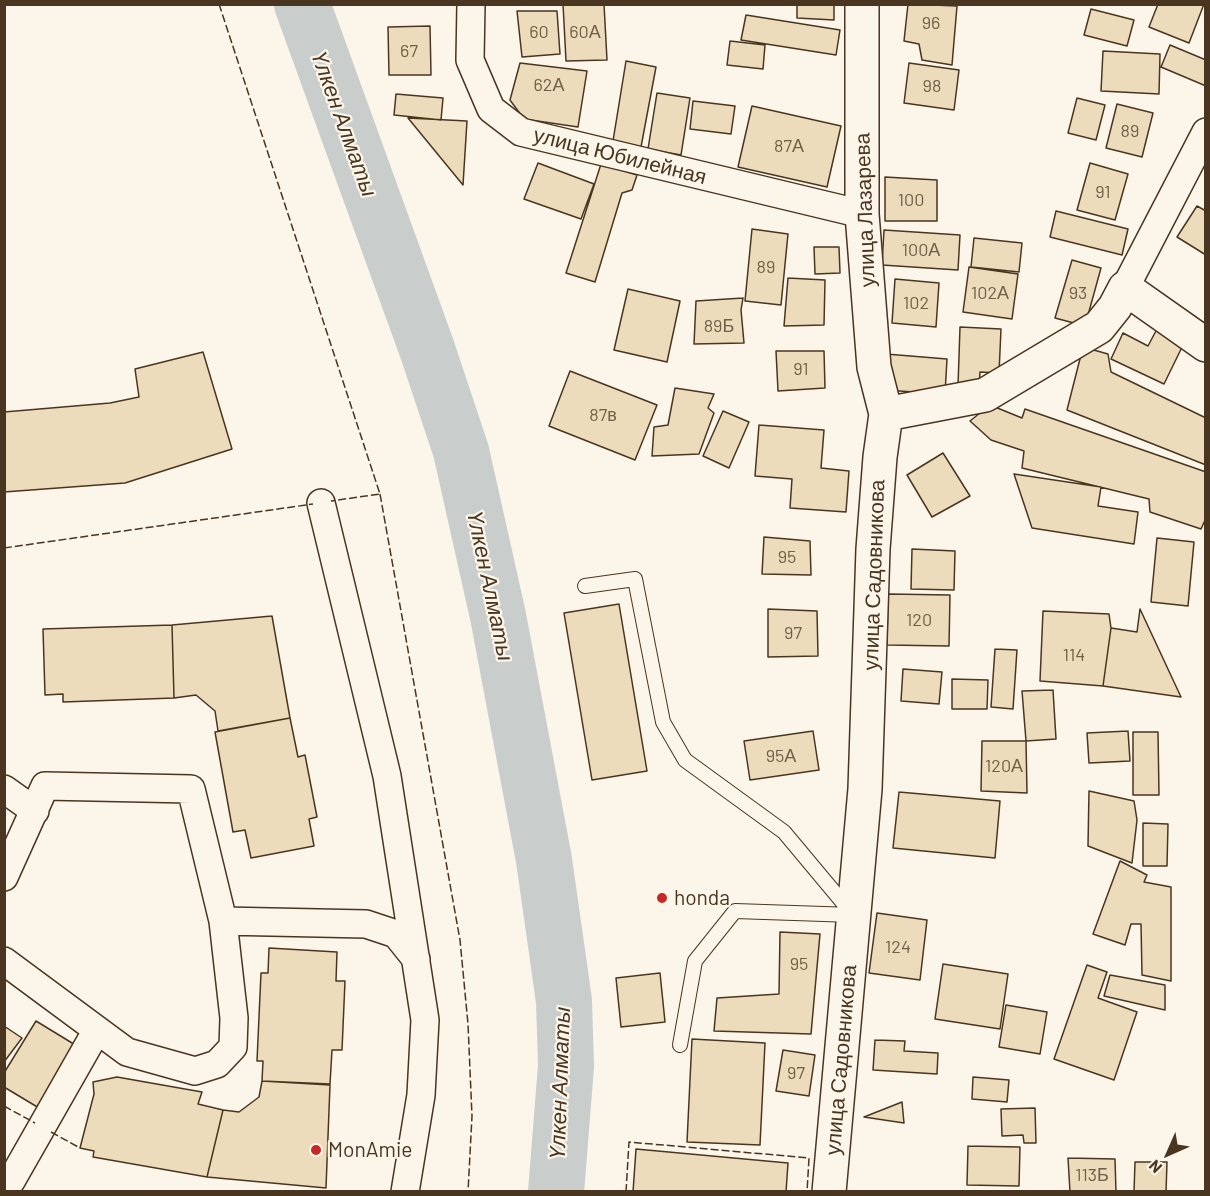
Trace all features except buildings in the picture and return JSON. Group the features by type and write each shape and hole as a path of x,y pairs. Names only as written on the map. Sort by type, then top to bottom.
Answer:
{"street":[{"name":"улица Юбилейная","path":"471,4 470,60 491,109 521,132 862,214"},
{"name":"улица Лазарева","path":"862,4 862,214 874,367 886,414"},
{"path":"886,414 985,395 1099,327 1115,307 1206,132"},
{"path":"1125,288 1206,345"},
{"name":"улица Садовникова","path":"829,1191 865,789 873,549 880,457 886,414"},
{"path":"321,502 387,776 425,1020 421,1095 405,1191"},
{"path":"4,877 45,786 191,789 223,921 234,1017 233,1047 218,1064 195,1071 159,1063 127,1052 4,961"},
{"path":"4,789 35,811"},
{"path":"223,921 366,924 396,934 416,959"},
{"path":"15,1184 97,1030"}],"lane":[{"path":"585,586 635,579 663,722 685,760 784,832 853,915"},
{"path":"681,1045 695,961 735,911 853,915"}],"waterway":[{"name":"Үлкен Алматы","path":"302,4 427,349 461,451 498,616 544,860 564,1001 566,1066 556,1192"}],"fence":[{"path":"219,4 380,494 331,501"},
{"path":"380,494 460,940 468,1024 472,1116 468,1192"},
{"path":"4,548 313,504"},
{"path":"4,1106 35,1123"},
{"path":"51,1132 80,1148"},
{"path":"626,1192 629,1142 809,1158 807,1192"}],"place":[{"name":"honda","path":"662,898"},
{"name":"MonAmie","path":"316,1150"}]}
